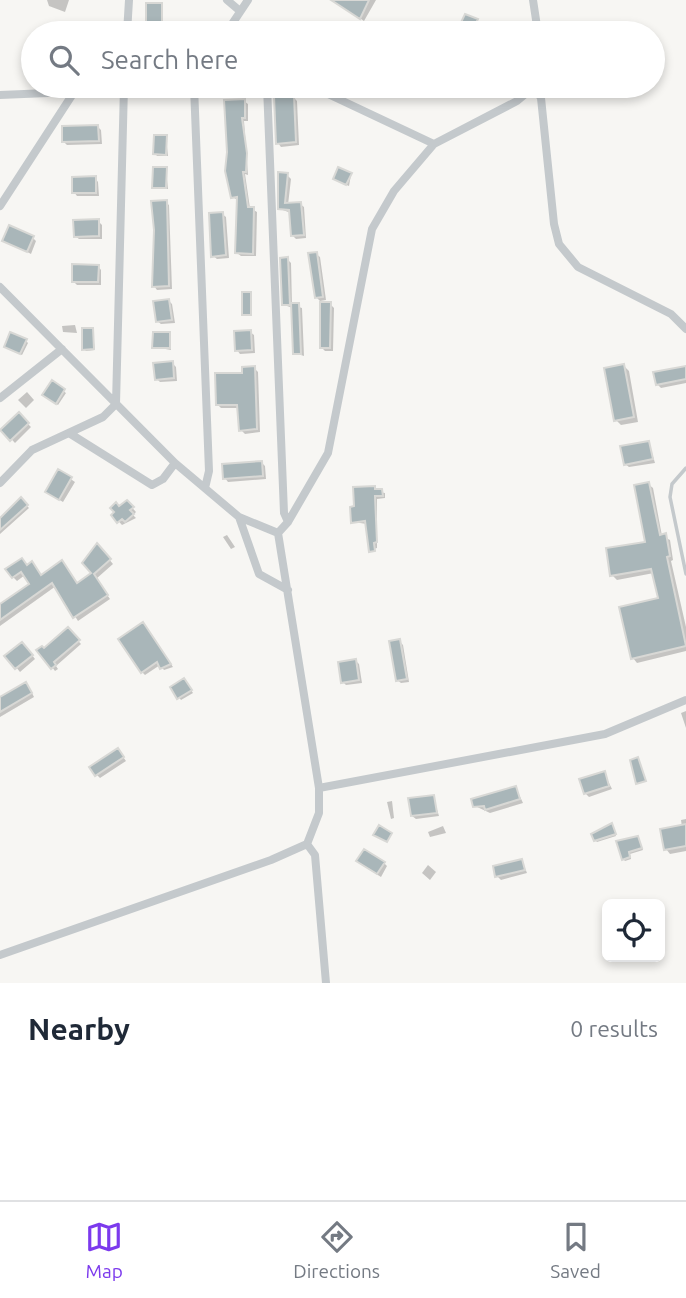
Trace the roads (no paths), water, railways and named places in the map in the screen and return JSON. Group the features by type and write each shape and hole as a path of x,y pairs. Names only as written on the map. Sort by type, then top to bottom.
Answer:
{"street":[{"path":"128,21 129,0"},
{"path":"227,0 240,12"},
{"path":"234,21 248,0"},
{"path":"533,0 536,21"},
{"path":"0,94 21,93"},
{"path":"0,206 70,98"},
{"path":"0,482 32,450 103,417 116,404 123,98"},
{"path":"193,98 209,471 205,488"},
{"path":"267,98 284,513 288,522"},
{"path":"336,98 434,144"},
{"path":"278,533 288,522 328,453 372,229 394,191 434,144 521,98"},
{"path":"541,98 554,224 559,244 578,267 671,314 686,329"},
{"path":"0,287 175,463 239,517 278,533"},
{"path":"0,398 62,349"},
{"path":"69,433 152,485 163,480 175,463"},
{"path":"239,517 258,574 288,590"},
{"path":"0,955 271,860 307,844 320,813 319,788 278,533"},
{"path":"319,788 605,734 650,718 686,700"},
{"path":"307,844 315,855 327,983"}],"lane":[{"path":"686,468 672,484 670,497 686,573"}]}
